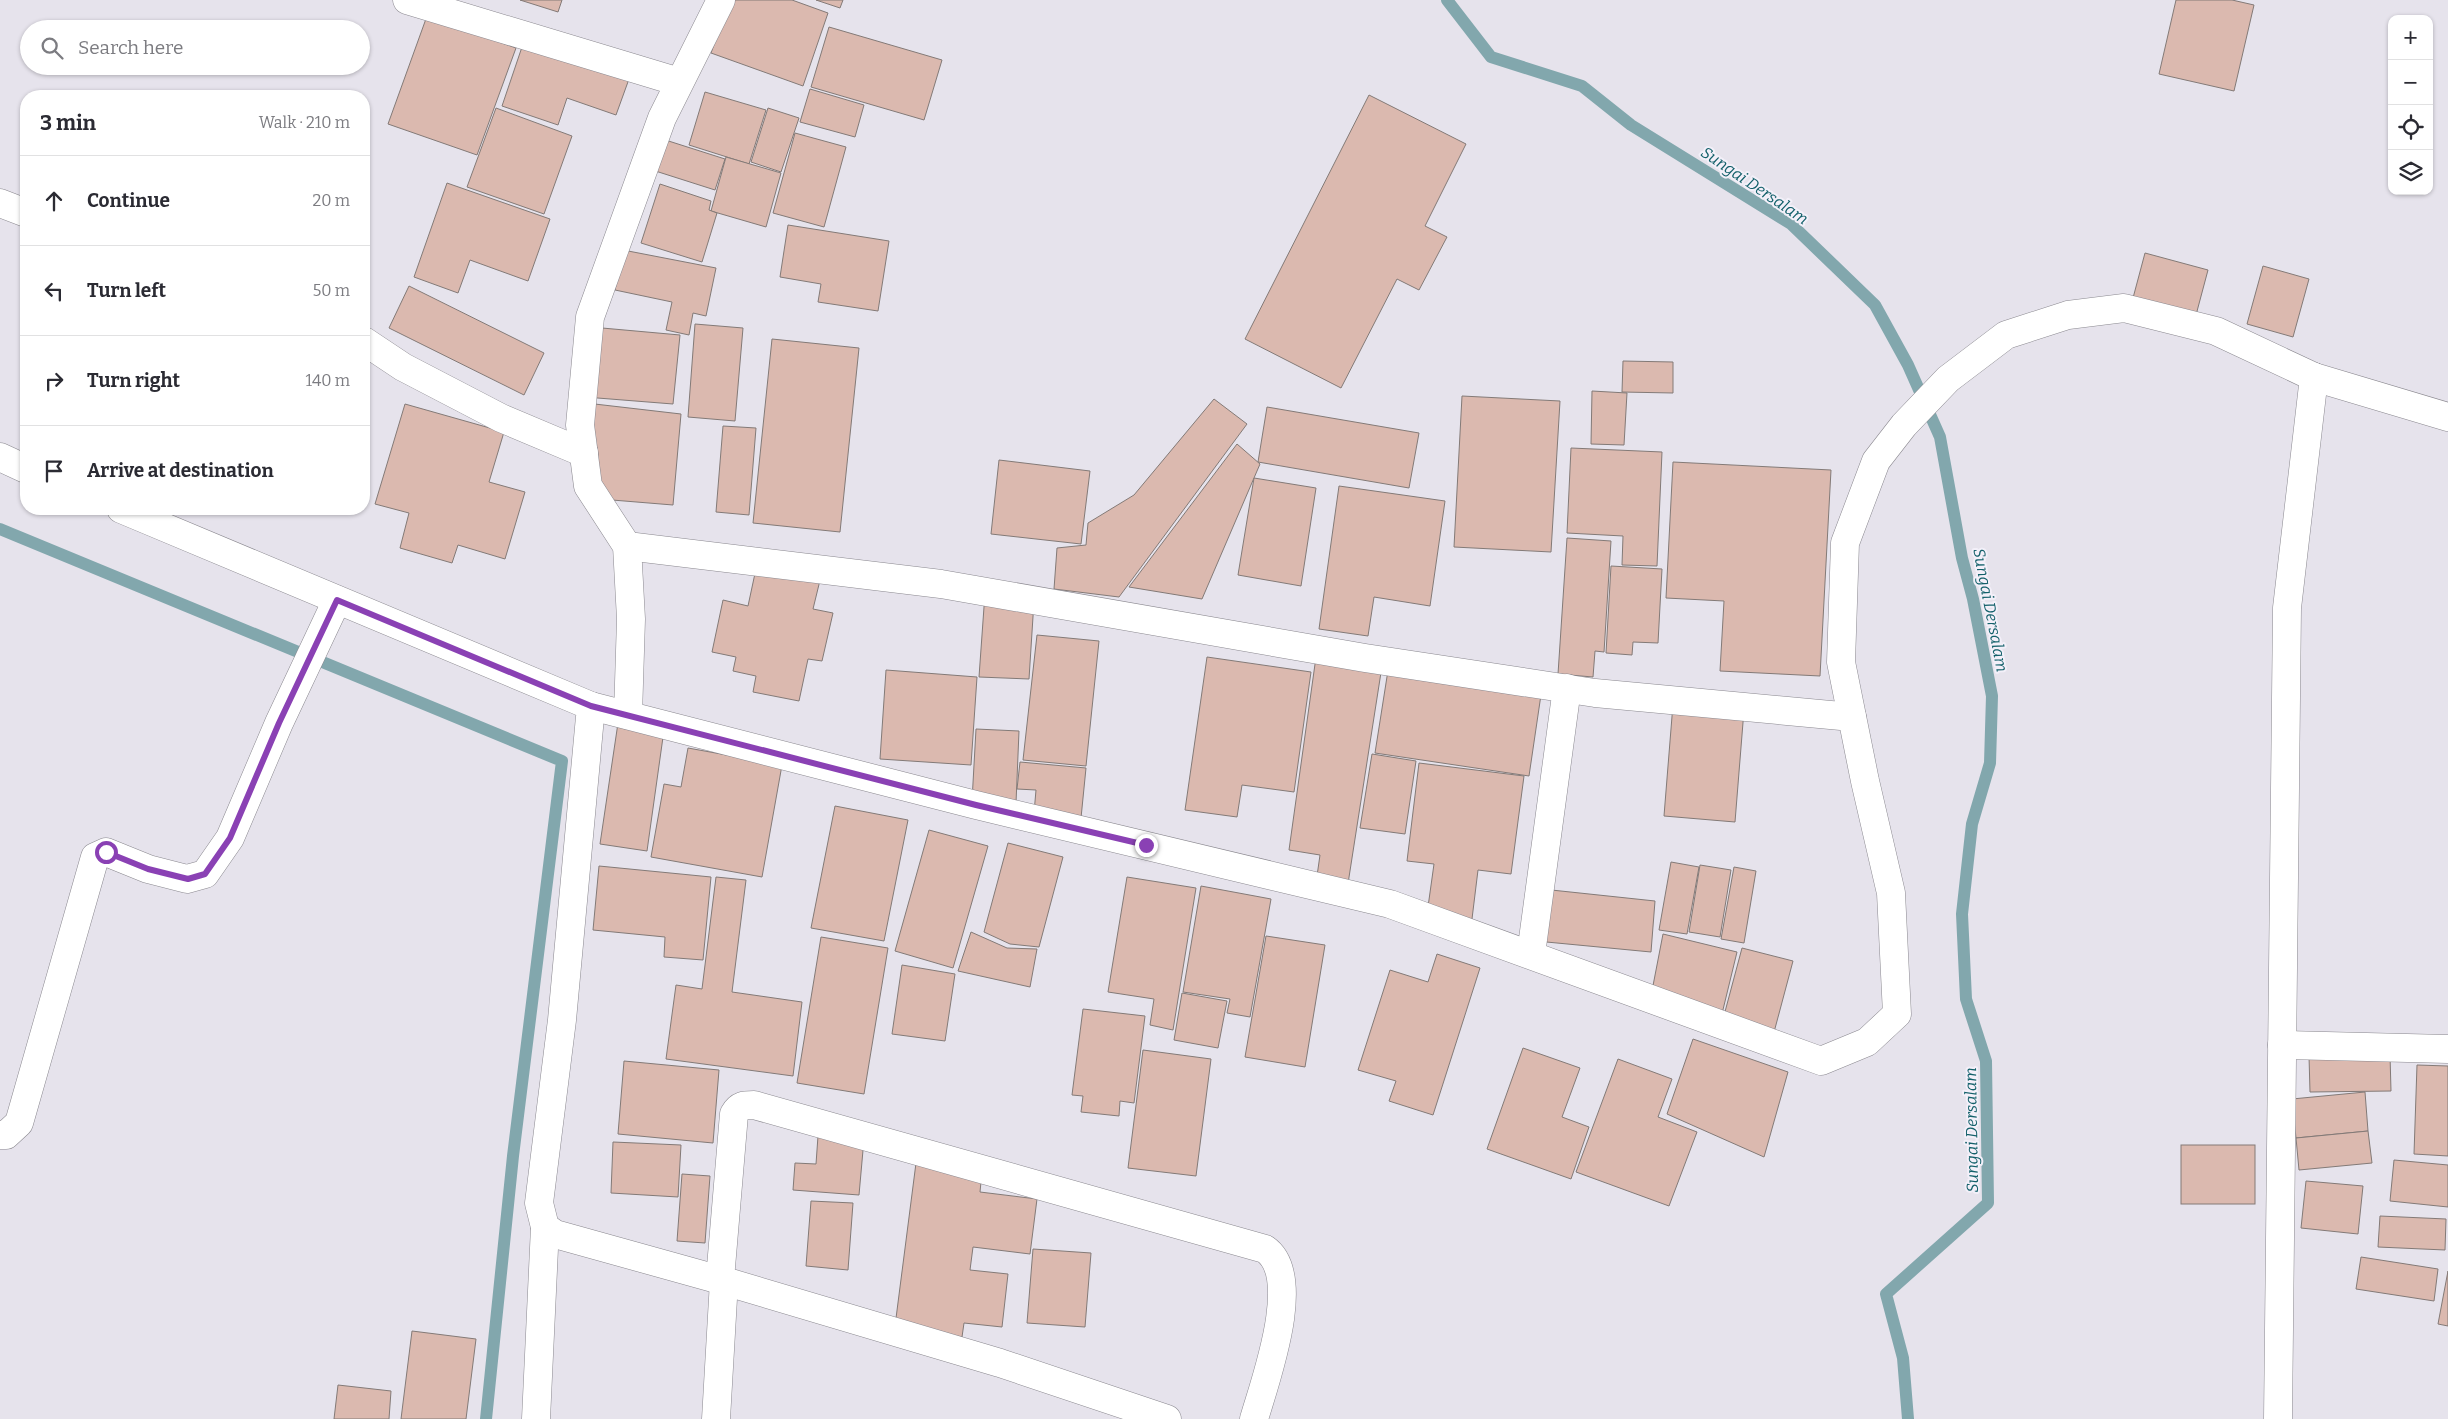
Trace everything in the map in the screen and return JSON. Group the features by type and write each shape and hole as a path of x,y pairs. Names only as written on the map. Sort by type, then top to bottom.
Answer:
{"street":[{"path":"407,0 679,82"},
{"path":"628,715 631,619 626,546 588,486 580,425 590,317 662,118 721,0"},
{"path":"0,203 20,211"},
{"path":"135,515 591,706 976,805 1390,904 1531,954 1742,1034 1821,1061 1867,1042 1897,1014 1892,902 1841,662 1845,543 1876,462 1904,425 1948,379 2006,335 2068,315 2124,308 2216,331 2314,377 2448,416"},
{"path":"370,345 402,367 493,414 584,453"},
{"path":"2278,1419 2287,608 2314,377"},
{"path":"0,458 20,466"},
{"path":"626,546 941,584 1365,658 1596,693 1852,717"},
{"path":"0,1135 6,1135 19,1123 95,857 106,852 148,869 188,879 205,874 230,838 298,682 337,600"},
{"path":"1531,954 1566,688"},
{"path":"536,1419 545,1227 539,1203 562,1020 591,706"},
{"path":"2282,1046 2448,1049"},
{"path":"716,1419 722,1280 734,1114 738,1108 744,1105 754,1105 1265,1249 1276,1261 1282,1300 1278,1326 1254,1419"},
{"path":"545,1227 555,1234 722,1280 1000,1363 1167,1419"}],"building":[{"path":"520,0 562,0 558,12"},
{"path":"730,0 792,0 828,13 803,86 711,53"},
{"path":"816,0 843,0 840,8"},
{"path":"2176,0 2232,0 2254,5 2234,91 2159,74"},
{"path":"427,16 516,48 477,155 388,124"},
{"path":"829,27 942,60 924,120 811,87"},
{"path":"523,44 629,79 616,115 567,98 558,125 502,106"},
{"path":"810,89 864,105 855,137 800,122"},
{"path":"705,92 766,110 749,164 689,145"},
{"path":"1369,95 1466,144 1425,226 1447,237 1419,290 1397,279 1341,388 1245,339"},
{"path":"496,108 572,136 544,214 467,187"},
{"path":"768,108 799,118 781,172 751,162"},
{"path":"795,133 846,147 824,227 773,213"},
{"path":"656,137 725,159 715,190 646,168"},
{"path":"726,157 781,173 766,227 711,211"},
{"path":"447,183 550,219 528,281 470,260 458,293 414,277"},
{"path":"660,184 711,201 709,210 717,213 702,262 641,243"},
{"path":"788,225 889,241 878,311 818,302 821,284 780,277"},
{"path":"623,250 716,268 706,316 693,313 689,335 666,330 672,302 615,290"},
{"path":"2145,253 2208,270 2196,315 2133,298"},
{"path":"2263,266 2309,279 2293,337 2247,324"},
{"path":"409,286 544,353 524,395 389,328"},
{"path":"695,324 743,328 735,421 688,417"},
{"path":"591,327 680,335 673,404 585,397"},
{"path":"772,339 859,348 840,532 753,523"},
{"path":"1623,361 1673,362 1673,393 1622,392"},
{"path":"1592,391 1627,393 1624,445 1591,444"},
{"path":"1462,396 1560,401 1551,552 1454,547"},
{"path":"1214,399 1247,424 1119,597 1054,589 1057,548 1086,545 1088,523 1134,495"},
{"path":"586,403 681,414 673,505 600,499"},
{"path":"405,404 504,432 489,482 525,492 505,559 458,545 452,563 400,548 409,513 375,504"},
{"path":"1267,407 1419,433 1409,488 1258,462"},
{"path":"723,426 756,428 749,515 716,512"},
{"path":"1237,444 1260,464 1202,599 1129,587"},
{"path":"1571,448 1662,452 1657,566 1622,565 1623,536 1567,533"},
{"path":"999,460 1090,471 1081,544 991,534"},
{"path":"1673,462 1831,470 1820,676 1720,671 1724,601 1666,598"},
{"path":"1254,478 1316,488 1301,586 1238,575"},
{"path":"1339,486 1445,501 1430,606 1374,597 1368,636 1319,629"},
{"path":"1567,538 1611,541 1604,652 1595,651 1593,677 1558,674"},
{"path":"757,564 822,572 813,609 833,613 822,661 808,659 799,701 753,692 756,676 733,671 736,657 712,652 723,600 748,606"},
{"path":"1611,566 1662,569 1658,643 1633,642 1632,655 1606,653"},
{"path":"985,593 1034,601 1029,679 979,677"},
{"path":"1037,635 1099,641 1086,766 1023,760"},
{"path":"1207,657 1311,672 1294,792 1242,785 1237,817 1185,810"},
{"path":"1316,657 1382,666 1347,890 1316,883 1320,855 1289,850"},
{"path":"1389,664 1542,688 1529,776 1375,753"},
{"path":"886,670 977,677 971,765 880,759"},
{"path":"1673,704 1744,710 1735,822 1664,816"},
{"path":"618,723 664,730 647,851 600,844"},
{"path":"976,729 1019,731 1016,803 972,801"},
{"path":"688,748 782,765 762,877 651,857 664,784 681,787"},
{"path":"1372,754 1416,761 1405,834 1360,828"},
{"path":"1020,762 1086,768 1081,818 1034,813 1036,790 1017,789"},
{"path":"1419,763 1524,776 1511,874 1478,870 1471,927 1427,914 1434,864 1407,861"},
{"path":"835,806 908,820 884,941 811,928"},
{"path":"929,830 988,846 953,968 895,951"},
{"path":"1008,843 1063,857 1039,947 1010,944 984,932"},
{"path":"1671,862 1699,867 1687,934 1659,930"},
{"path":"1700,865 1731,870 1720,937 1689,932"},
{"path":"599,866 711,877 703,960 664,957 665,937 593,930"},
{"path":"1734,867 1756,871 1744,943 1721,939"},
{"path":"716,877 746,880 732,992 802,1002 793,1076 666,1059 676,985 702,989"},
{"path":"1127,877 1196,888 1173,1030 1150,1025 1154,999 1108,992"},
{"path":"1201,886 1271,899 1250,1017 1227,1013 1230,999 1183,992"},
{"path":"1542,889 1655,901 1651,952 1536,941"},
{"path":"971,932 1007,948 1037,949 1030,987 958,971"},
{"path":"1663,934 1737,952 1720,1022 1651,996"},
{"path":"1266,936 1325,945 1305,1067 1245,1057"},
{"path":"821,937 888,948 864,1094 797,1083"},
{"path":"1742,948 1793,961 1773,1036 1722,1023"},
{"path":"1437,954 1480,968 1433,1115 1389,1101 1396,1081 1358,1070 1390,970 1428,982"},
{"path":"902,965 955,974 945,1041 892,1034"},
{"path":"1182,993 1227,1001 1218,1048 1174,1040"},
{"path":"1083,1009 1145,1016 1134,1103 1120,1101 1119,1116 1081,1112 1083,1096 1072,1095"},
{"path":"1693,1039 1788,1072 1764,1157 1667,1114"},
{"path":"1523,1048 1580,1068 1562,1117 1589,1127 1571,1179 1487,1149"},
{"path":"1143,1050 1211,1059 1196,1176 1128,1168"},
{"path":"2390,1055 2391,1091 2310,1092 2309,1056"},
{"path":"1618,1059 1672,1079 1658,1117 1697,1132 1669,1206 1576,1172"},
{"path":"624,1061 719,1070 713,1143 618,1134"},
{"path":"2417,1065 2448,1066 2448,1156 2414,1154"},
{"path":"2365,1092 2368,1131 2296,1138 2292,1099"},
{"path":"2368,1131 2372,1163 2299,1170 2296,1138"},
{"path":"818,1136 864,1139 859,1195 793,1190 795,1163 816,1164"},
{"path":"613,1142 681,1145 678,1197 611,1193"},
{"path":"2181,1145 2255,1145 2255,1204 2181,1204"},
{"path":"2394,1160 2448,1165 2448,1207 2390,1201"},
{"path":"916,1163 982,1172 980,1192 1037,1199 1030,1254 973,1247 970,1270 1008,1274 1002,1327 964,1323 962,1337 895,1326"},
{"path":"682,1174 710,1176 705,1243 677,1241"},
{"path":"2306,1181 2363,1186 2358,1234 2301,1228"},
{"path":"811,1201 853,1203 848,1270 806,1266"},
{"path":"2380,1216 2446,1219 2445,1250 2378,1247"},
{"path":"1033,1249 1091,1253 1085,1327 1027,1323"},
{"path":"2361,1257 2438,1269 2434,1301 2356,1289"},
{"path":"2448,1271 2448,1326 2438,1324"},
{"path":"412,1331 476,1339 466,1419 401,1419"},
{"path":"338,1385 391,1391 389,1419 334,1419"}],"waterway":[{"name":"Sungai Dersalam","path":"1447,0 1491,57 1582,86 1631,125 1791,224 1875,305 1908,365 1940,437 1962,558 1973,599 1992,696 1990,763 1972,824 1962,914 1966,999 1986,1061 1988,1203 1886,1294 1903,1358 1908,1419"},
{"path":"0,529 562,761 513,1156 486,1419"}],"route":[{"path":"106,852 148,869 188,879 205,874 230,838 279,723 337,600 591,706 804,759 976,805 1146,845"}]}
